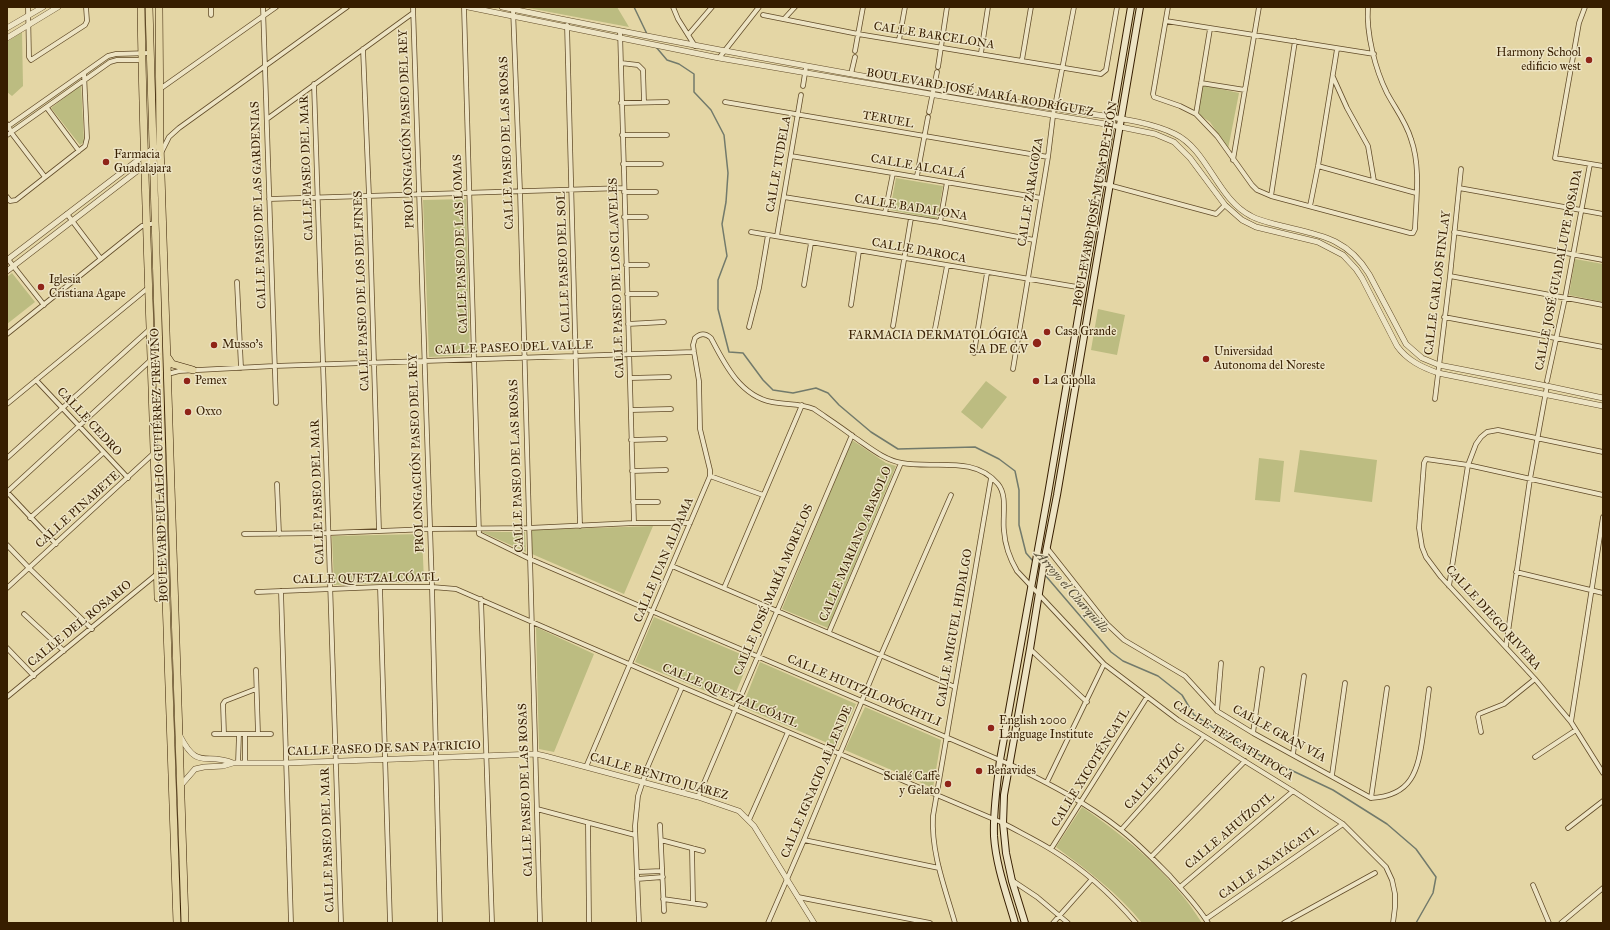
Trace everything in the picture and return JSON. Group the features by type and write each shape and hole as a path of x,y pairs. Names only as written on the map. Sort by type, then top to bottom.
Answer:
{"main road":[{"name":"BOULEVARD EULALIO GUTIÉRREZ TREVIÑO","path":"141,7 146,225 152,359 158,598 166,598"},
{"name":"BOULEVARD EULALIO GUTIÉRREZ TREVIÑO","path":"149,7 154,223 176,903 178,923"},
{"name":"BOULEVARD EULALIO GUTIÉRREZ TREVIÑO","path":"159,7 160,89 163,143 161,152 186,923"},
{"name":"BOULEVARD JOSÉ MUSA DE LEÓN","path":"1015,923 997,859 994,837 994,819 1000,760 1038,550 1131,7"},
{"name":"BOULEVARD JOSÉ MUSA DE LEÓN","path":"1025,923 1012,881 1006,853 1003,823 1004,795 1057,495 1140,7"},
{"path":"1130,14 1134,19 1139,15"},
{"path":"168,358 176,365 184,366 193,370"},
{"path":"160,393 163,380 168,374"}],"street":[{"path":"28,7 29,59 32,60 85,25 87,21 86,7"},
{"path":"7,28 42,7"},
{"path":"7,38 58,7"},
{"path":"210,7 210,15"},
{"name":"CALLE PASEO DE LAS GARDENIAS","path":"264,7 276,403"},
{"path":"160,89 276,7"},
{"path":"44,305 8,259 152,149 163,143 179,128 347,7"},
{"name":"PROLONGACIÓN PASEO DEL REY","path":"413,7 432,586 440,923"},
{"name":"CALLE PASEO DE LAS LOMAS","path":"464,7 478,529"},
{"name":"BOULEVARD JOSÉ MARÍA RODRÍGUEZ","path":"468,7 719,58 933,96 1111,125 1165,137 1174,142 1190,158 1225,205 1234,214 1249,224 1318,242 1335,250 1349,261 1362,278 1401,352 1423,368 1438,373 1603,406"},
{"name":"BOULEVARD JOSÉ MARÍA RODRÍGUEZ","path":"502,7 806,67 1113,117 1154,126 1177,134 1200,157 1240,210 1267,222 1330,239 1348,249 1369,274 1399,335 1406,344 1422,358 1439,365 1547,383 1603,398"},
{"path":"673,7 695,46"},
{"path":"688,35 712,7"},
{"path":"719,58 759,7"},
{"path":"784,19 795,7"},
{"path":"855,52 863,7"},
{"path":"900,40 904,7"},
{"path":"938,67 947,7"},
{"path":"981,53 988,7"},
{"path":"1022,60 1031,7"},
{"path":"1056,101 1074,7"},
{"name":"CALLE BARCELONA","path":"763,15 858,34 940,46 1103,74 1106,70 1117,7"},
{"path":"1168,7 1153,96 1180,106 1196,114 1217,136 1233,160 1257,190 1272,196 1413,233 1415,230 1416,160 1411,138 1405,122 1381,79 1368,27 1368,7"},
{"path":"1233,160 1259,7"},
{"path":"1585,7 1579,23 1555,158 1603,166"},
{"name":"CALLE PASEO DE LAS ROSAS","path":"513,9 520,191 523,358 540,923"},
{"path":"267,119 413,13"},
{"name":"CALLE PASEO DEL SOL","path":"567,21 580,526"},
{"path":"1166,21 1374,54"},
{"path":"1196,114 1210,29"},
{"name":"CALLE PASEO DE LOS CLAVELES","path":"620,31 624,217 634,523"},
{"path":"1272,196 1295,41"},
{"name":"CALLE PASEO DE LOS DELFINES","path":"363,49 379,532"},
{"path":"1310,206 1318,166 1336,49"},
{"path":"45,177 8,126 105,58 112,55 150,57"},
{"path":"7,136 114,61 142,57"},
{"path":"851,74 855,57"},
{"path":"621,63 638,65 643,70 644,102"},
{"path":"803,86 806,67"},
{"path":"917,176 933,96 936,72"},
{"path":"7,197 10,201 16,200 85,146 87,138 84,73"},
{"path":"1332,76 1347,108 1364,135 1368,146 1374,181"},
{"path":"1201,83 1245,90"},
{"name":"CALLE PASEO DEL MAR","path":"314,84 341,923"},
{"name":"CALLE TUDELA","path":"777,236 801,95"},
{"path":"622,103 667,102"},
{"name":"TERUEL","path":"725,102 1048,157"},
{"path":"47,108 79,151"},
{"name":"CALLE ZARAGOZA","path":"1013,369 1048,157 1054,108"},
{"path":"622,135 667,135"},
{"path":"7,271 161,152"},
{"name":"CALLE ALCALÁ","path":"790,156 917,176 1041,198"},
{"path":"623,164 661,164"},
{"name":"CALLE JOSÉ GUADALUPE POSADA","path":"1506,646 1530,479 1547,383 1565,298 1590,164"},
{"path":"1318,166 1416,193"},
{"name":"CALLE CARLOS FINLAY","path":"1434,399 1450,276 1461,169"},
{"path":"885,213 893,173"},
{"path":"940,222 947,182"},
{"path":"1101,184 1216,214 1225,205"},
{"path":"1459,188 1603,214"},
{"path":"269,199 572,190 624,190 656,192"},
{"name":"CALLE BADALONA","path":"784,197 940,222 1034,240"},
{"path":"67,214 101,259"},
{"path":"624,217 646,217"},
{"path":"893,326 911,218"},
{"path":"7,334 146,225 154,223"},
{"name":"CALLE DAROCA","path":"752,232 904,259 1083,288"},
{"path":"1454,232 1603,260"},
{"path":"749,327 768,235"},
{"path":"804,285 811,243"},
{"path":"851,305 859,251"},
{"path":"626,265 647,265"},
{"path":"934,334 946,266"},
{"path":"974,353 987,273"},
{"path":"1450,276 1603,306"},
{"path":"237,282 241,368"},
{"path":"7,404 148,288"},
{"path":"627,294 656,294"},
{"path":"1444,316 1603,347"},
{"path":"628,324 664,322"},
{"path":"7,458 150,329"},
{"path":"763,495 710,476 710,470 700,429 699,381 694,352 695,338 702,334 705,334 710,338 726,368 747,390 762,399 770,402 802,405 814,409 881,455 901,463 963,466 977,469 991,478"},
{"name":"CALLE PASEO DEL VALLE","path":"168,374 179,371 274,366 694,352"},
{"path":"56,544 7,492 152,359 159,355"},
{"path":"630,378 669,376"},
{"name":"CALLE CEDRO","path":"36,380 128,478"},
{"path":"724,588 802,405"},
{"path":"631,410 671,409"},
{"path":"1449,586 1468,465 1476,444 1487,432 1498,430 1603,452"},
{"name":"CALLE JOSÉ MARÍA MORELOS","path":"698,798 852,435"},
{"path":"631,440 665,439"},
{"name":"CALLE PINABETE","path":"7,588 162,446"},
{"path":"30,518 104,453"},
{"name":"CALLE DIEGO RIVERA","path":"1468,465 1426,459 1424,463 1420,538 1426,557 1449,586 1479,620 1506,646 1571,722 1603,773"},
{"name":"CALLE MARIANO ABASOLO","path":"829,632 901,463"},
{"path":"1468,465 1603,495"},
{"path":"632,471 666,470"},
{"name":"CALLE JUAN ALDAMA","path":"586,767 710,476"},
{"name":"CALLE TEZCATLIPOCA","path":"991,478 997,483 1002,492 1004,531 1007,550 1017,571 1039,592 1104,664 1178,720 1293,791 1343,824 1386,867 1392,880 1395,894 1393,923"},
{"name":"CALLE MIGUEL HIDALGO","path":"955,923 939,868 933,830 946,737 991,478"},
{"path":"277,484 278,534"},
{"name":"CALLE IGNACIO ALLENDE","path":"768,923 881,655 951,495"},
{"path":"633,502 658,502"},
{"path":"1571,722 1603,517"},
{"path":"244,534 528,528 634,523 690,523"},
{"name":"CALLE HUITZILOPÓCHTLI","path":"478,529 480,534 485,538 530,559 1000,760 1047,782 1082,802 1121,830 1151,857 1180,887 1207,921"},
{"path":"7,545 92,629"},
{"name":"CALLE GRAN VÍA","path":"1047,547 1115,633 1124,640 1185,676 1217,711 1253,733 1332,775 1371,798"},
{"path":"672,566 955,687"},
{"name":"CALLE DEL ROSARIO","path":"7,697 166,567"},
{"path":"1516,572 1603,593"},
{"name":"CALLE QUETZALCÓATL","path":"257,592 432,586 456,589 682,687 736,708 788,732 1003,823 1051,849 1092,879 1136,923"},
{"path":"380,587 390,923"},
{"path":"281,591 291,923"},
{"path":"482,599 492,923"},
{"path":"24,614 64,651"},
{"path":"7,648 34,676"},
{"path":"1030,649 1086,702"},
{"path":"1047,782 1104,664"},
{"path":"1217,711 1221,664"},
{"path":"1253,733 1262,669"},
{"path":"256,670 258,734"},
{"path":"1293,754 1304,676"},
{"path":"1481,732 1478,717 1479,714 1504,704 1535,679"},
{"path":"1332,775 1344,683"},
{"path":"639,923 635,835 636,809 641,782 682,687"},
{"path":"1387,688 1371,798 1384,797 1395,793 1407,785 1413,777 1420,756 1429,689"},
{"path":"224,734 225,700 256,689"},
{"name":"CALLE XICOTÉNCATL","path":"1051,849 1147,697"},
{"path":"1535,757 1576,730"},
{"path":"749,820 788,732"},
{"path":"214,734 271,734"},
{"path":"236,763 239,734"},
{"path":"245,734 245,763"},
{"name":"CALLE PASEO DE SAN PATRICIO","path":"180,736 188,751 196,757 205,760 224,760 236,763"},
{"name":"CALLE TÍZOC","path":"1121,830 1204,737"},
{"name":"CALLE PASEO DE SAN PATRICIO","path":"182,784 195,769 204,766 223,766 236,763 286,763 536,754"},
{"name":"CALLE BENITO JUÁREZ","path":"536,754 735,809 749,820 814,923"},
{"path":"1151,857 1245,761"},
{"name":"CALLE AHUÍZOTL","path":"1180,887 1293,791"},
{"path":"1568,828 1603,801"},
{"path":"537,809 588,824 635,835"},
{"path":"588,824 589,923"},
{"name":"CALLE AXAYÁCATL","path":"1207,921 1343,824"},
{"path":"660,826 664,911"},
{"path":"661,840 703,851"},
{"path":"804,840 939,868"},
{"path":"692,848 693,903"},
{"path":"637,872 662,871"},
{"path":"1284,923 1375,873"},
{"path":"637,879 663,877"},
{"path":"1053,923 1092,879"},
{"path":"1012,881 1060,915 1068,923"},
{"path":"1533,885 1549,923"},
{"path":"1561,923 1603,888"},
{"path":"798,897 930,923"},
{"path":"663,899 705,906"}],"green space":[{"path":"523,7 617,7 629,27"},
{"path":"22,32 23,86 12,96 7,92 7,42"},
{"path":"81,85 84,142 80,145 51,108"},
{"path":"1203,85 1239,93 1228,149 1210,122 1198,114"},
{"path":"896,178 943,186 937,219 890,210"},
{"path":"466,199 470,355 429,357 423,200"},
{"path":"1575,259 1603,264 1603,302 1569,295"},
{"path":"12,273 35,302 7,324 7,277"},
{"path":"1098,309 1125,315 1117,355 1091,350"},
{"path":"986,381 1007,397 982,429 961,412"},
{"path":"852,440 886,463 896,466 828,628 782,609"},
{"path":"1300,450 1377,460 1372,502 1294,492"},
{"path":"1259,458 1284,461 1280,502 1255,500"},
{"path":"653,526 624,594 532,554 532,530"},
{"path":"482,532 525,532 526,552"},
{"path":"422,534 424,582 334,585 332,536"},
{"path":"654,617 750,658 732,702 635,662"},
{"path":"536,627 594,654 554,752 539,749"},
{"path":"760,662 856,704 837,747 742,707"},
{"path":"865,707 941,740 933,788 845,750"},
{"path":"1082,807 1133,845 1148,859 1177,889 1202,923 1142,923 1123,902 1091,873 1056,847"}],"waterway":[{"name":"Arroyo el Charquillo","path":"634,7 647,34"},
{"name":"Arroyo el Charquillo","path":"656,47 667,60 679,64 694,74 694,92 711,110 724,135 728,173 726,202 722,224 727,256 718,280 718,309 729,352 743,353 763,380 773,390 793,393 816,388 828,393 839,405 871,432 898,449 975,447 999,459 1015,471 1019,490 1019,525 1026,553 1033,561"},
{"name":"Arroyo el Charquillo","path":"1045,575 1111,652 1123,661 1158,676 1182,695 1194,715 1253,752 1333,790 1387,824 1416,849 1436,877 1433,893 1416,923"}],"place":[{"name":"Harmony School edificio west","path":"1589,60"},
{"name":"Farmacia Guadalajara","path":"106,162"},
{"name":"Iglesia Cristiana Agape","path":"41,287"},
{"name":"Casa Grande","path":"1047,332"},
{"name":"FARMACIA DERMATOLÓGICA S.A DE C.V","path":"1037,343"},
{"name":"Musso's","path":"214,345"},
{"name":"Universidad Autonoma del Noreste","path":"1206,359"},
{"name":"Pemex","path":"187,381"},
{"name":"La Cipolla","path":"1036,381"},
{"name":"Oxxo","path":"188,412"},
{"name":"English 2000 Language Institute","path":"991,728"},
{"name":"Benavides","path":"979,771"},
{"name":"Scialé Caffe y Gelato","path":"948,784"}]}
